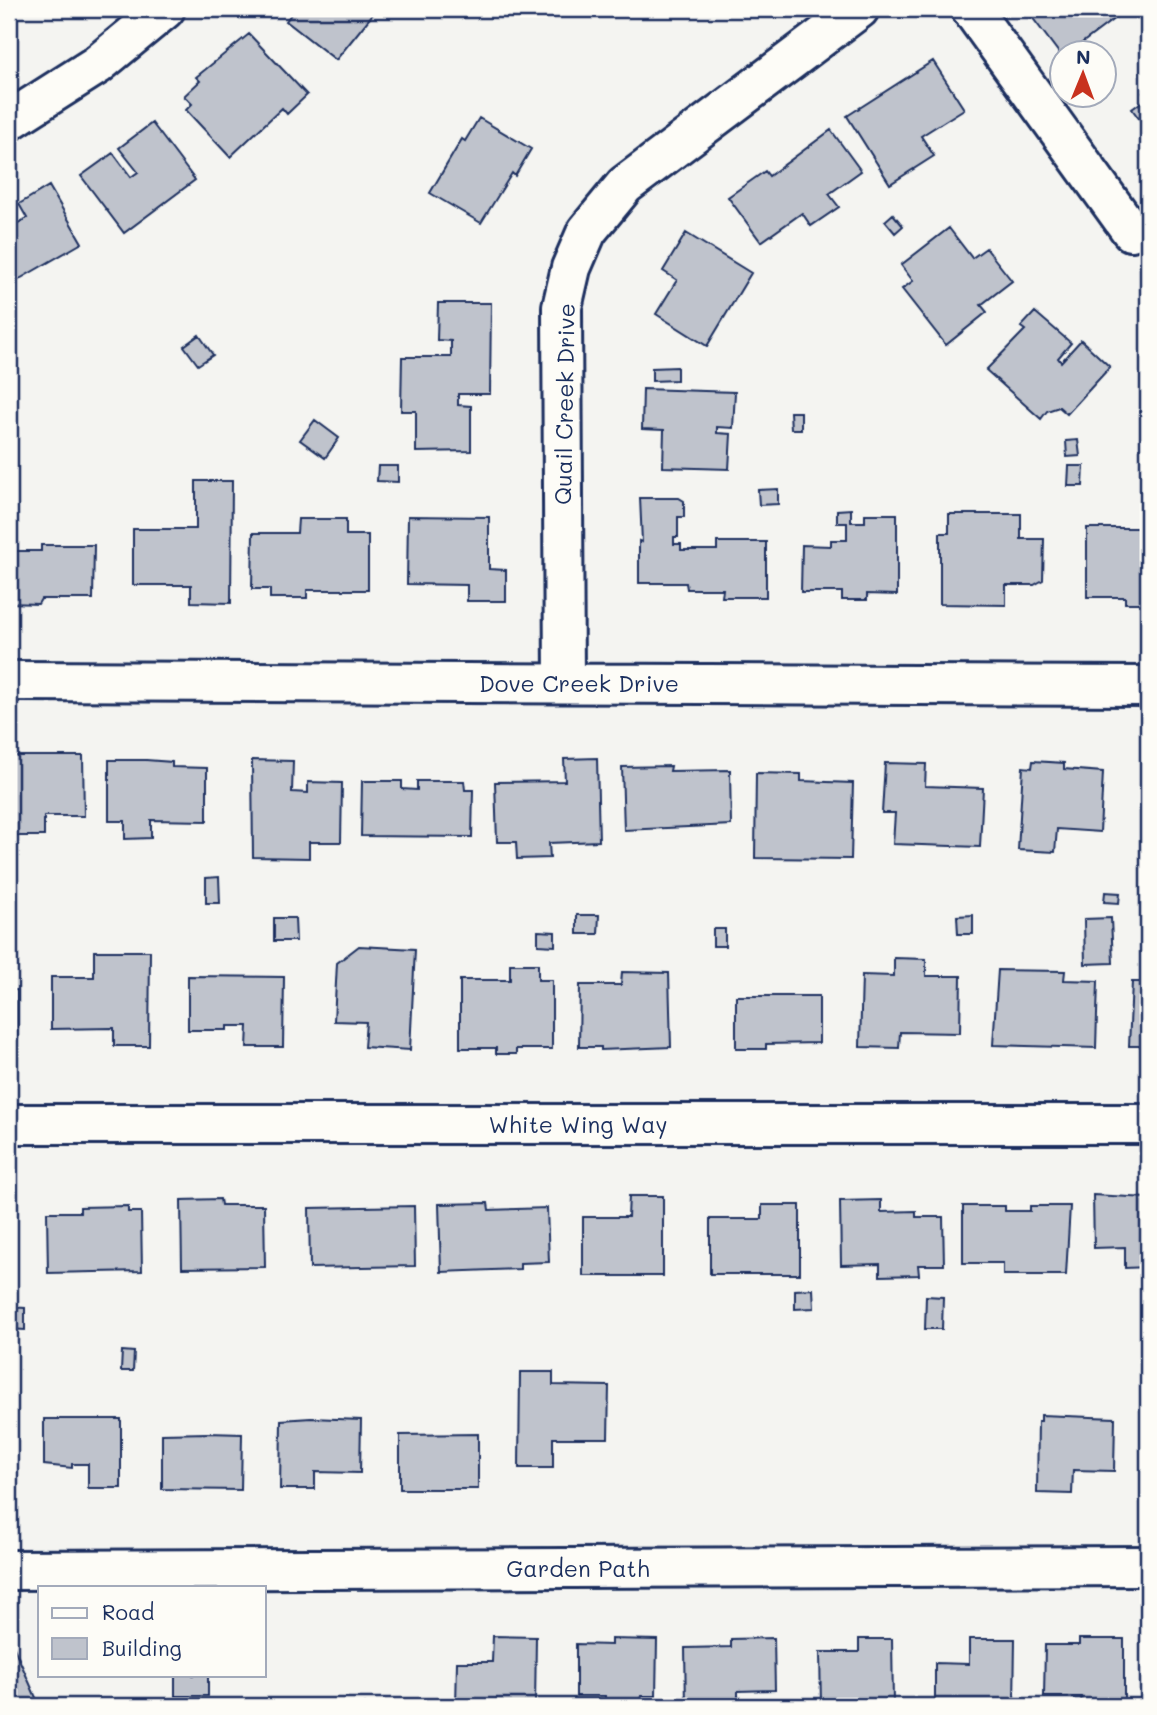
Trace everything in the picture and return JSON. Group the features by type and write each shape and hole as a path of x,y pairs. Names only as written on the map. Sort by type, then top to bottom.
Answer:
{"street":[{"path":"9,121 97,65 165,9"},
{"name":"Quail Creek Drive","path":"564,682 562,306 571,268 587,231 625,184 859,9"},
{"path":"971,9 1131,231"},
{"name":"Dove Creek Drive","path":"9,681 1148,685"},
{"name":"White Wing Way","path":"9,1124 1148,1124"},
{"name":"Garden Path","path":"9,1570 1148,1566"}],"building":[{"path":"295,9 377,9 336,60 286,21"},
{"path":"1026,9 1127,9 1089,38 1048,38"},
{"path":"249,34 307,95 287,114 282,108 230,157 186,110 192,104 184,96 200,81 196,77"},
{"path":"933,61 964,109 921,136 934,156 890,184 847,116"},
{"path":"1148,89 1148,131 1132,109 1147,98 1143,93"},
{"path":"479,118 531,149 515,176 512,173 481,223 430,193 462,139 465,141"},
{"path":"152,123 195,180 124,233 81,176 113,153 131,177 138,172 119,148"},
{"path":"831,130 861,171 829,194 839,207 811,226 802,213 761,242 728,197 765,171 769,176"},
{"path":"49,186 82,243 16,281 9,269 9,228 27,218 19,204"},
{"path":"893,214 903,226 895,233 885,221"},
{"path":"949,228 972,258 986,248 1012,281 981,305 987,312 946,345 902,289 913,281 901,265"},
{"path":"686,233 751,273 707,346 656,314 677,280 663,271"},
{"path":"438,303 491,303 490,394 458,394 458,405 471,406 471,451 416,452 416,411 401,411 402,357 451,357 451,341 437,340"},
{"path":"1035,312 1071,343 1058,358 1061,362 1081,340 1110,367 1067,414 1059,407 1047,411 1041,419 986,370 1025,330 1021,327"},
{"path":"199,335 213,355 198,365 184,346"},
{"path":"677,367 677,380 652,381 652,368"},
{"path":"643,389 735,392 733,428 717,427 717,433 731,434 729,469 663,467 664,430 642,429"},
{"path":"790,412 801,412 801,429 791,429"},
{"path":"315,420 339,438 325,458 300,440"},
{"path":"1078,440 1080,456 1067,457 1066,441"},
{"path":"378,466 398,466 398,482 377,481"},
{"path":"1069,466 1084,466 1083,486 1068,486"},
{"path":"196,481 232,481 231,603 191,602 191,585 133,585 133,529 196,529"},
{"path":"778,489 778,504 759,505 758,490"},
{"path":"640,498 679,498 684,501 684,517 678,517 678,537 674,537 674,544 681,544 681,550 717,550 717,542 766,542 766,597 722,597 723,589 687,589 686,583 639,583 639,541 642,542"},
{"path":"851,509 851,522 865,522 865,514 897,514 897,595 867,594 867,600 842,600 842,592 801,592 802,545 831,546 831,540 847,540 847,523 837,523 837,510"},
{"path":"949,514 1021,514 1021,539 1044,539 1043,580 1034,585 1006,585 1006,605 940,604 940,533 949,533"},
{"path":"408,516 489,517 489,569 506,570 506,601 467,601 467,585 407,584"},
{"path":"298,519 346,519 346,535 368,535 368,590 307,590 307,598 270,598 270,589 252,589 253,533 297,533"},
{"path":"1087,528 1148,528 1148,603 1125,603 1125,597 1087,597"},
{"path":"41,545 94,545 93,599 41,599 38,604 9,603 9,551 41,551"},
{"path":"9,756 83,756 84,816 44,816 44,836 9,836"},
{"path":"597,758 599,841 549,843 550,858 517,859 516,842 497,842 495,782 565,781 564,759"},
{"path":"109,760 172,762 172,767 207,768 207,821 151,820 151,838 125,839 125,821 109,821"},
{"path":"252,760 293,761 292,792 308,793 308,782 342,783 341,842 309,842 309,858 253,857"},
{"path":"1033,761 1064,763 1064,769 1103,772 1100,832 1057,829 1055,852 1018,850 1023,767 1032,768"},
{"path":"1144,761 1148,761 1148,823 1141,823"},
{"path":"885,763 926,764 925,786 983,788 980,847 893,844 895,813 882,813"},
{"path":"671,766 670,771 730,770 731,825 624,830 622,767"},
{"path":"756,773 801,774 801,781 853,783 851,859 755,858"},
{"path":"362,781 402,781 402,789 417,790 417,781 464,781 465,790 473,790 472,837 361,836"},
{"path":"219,877 220,903 206,903 206,878"},
{"path":"1105,892 1120,893 1119,903 1104,902"},
{"path":"577,915 599,915 598,934 577,934"},
{"path":"973,915 973,934 958,934 957,916"},
{"path":"274,918 295,918 296,941 274,941"},
{"path":"1111,918 1113,963 1085,964 1084,919"},
{"path":"713,929 725,929 725,946 713,946"},
{"path":"538,931 555,932 555,946 538,945"},
{"path":"359,946 415,949 410,1050 364,1047 366,1022 334,1021 337,963"},
{"path":"94,951 150,951 149,1046 114,1046 114,1028 51,1029 51,977 94,977"},
{"path":"894,958 926,959 926,976 961,976 960,1033 900,1032 899,1048 860,1047 862,975 894,976"},
{"path":"510,964 538,964 538,980 552,980 552,1049 516,1049 516,1054 496,1054 496,1048 460,1048 460,980 510,980"},
{"path":"998,970 1065,971 1064,980 1098,981 1096,1048 993,1045"},
{"path":"622,972 669,973 671,1047 601,1050 601,1047 579,1047 580,985 621,985"},
{"path":"188,976 284,977 283,1047 247,1047 248,1026 227,1026 227,1030 188,1030"},
{"path":"1132,982 1148,982 1148,1046 1129,1046"},
{"path":"9,990 17,990 17,1041 9,1041"},
{"path":"736,996 819,996 819,1043 766,1044 766,1049 736,1049"},
{"path":"1093,1195 1148,1198 1148,1267 1125,1268 1125,1247 1094,1248"},
{"path":"629,1196 663,1196 663,1276 583,1276 583,1217 628,1217"},
{"path":"220,1199 221,1205 264,1205 265,1267 182,1268 181,1200"},
{"path":"881,1200 881,1212 916,1211 916,1217 943,1217 944,1265 918,1265 919,1275 880,1276 880,1264 841,1265 840,1201"},
{"path":"488,1203 489,1210 547,1208 549,1262 520,1263 520,1269 441,1272 439,1204"},
{"path":"762,1205 800,1205 800,1274 710,1274 710,1219 762,1219"},
{"path":"128,1206 128,1212 141,1212 142,1271 48,1273 47,1212 80,1212 80,1207"},
{"path":"414,1206 415,1266 310,1268 309,1208"},
{"path":"963,1206 1005,1206 1005,1211 1030,1211 1030,1206 1070,1206 1066,1275 1003,1275 1003,1263 963,1263"},
{"path":"813,1289 814,1308 795,1309 795,1290"},
{"path":"926,1296 943,1297 942,1329 925,1329"},
{"path":"9,1307 25,1308 25,1330 9,1329"},
{"path":"122,1351 134,1352 133,1371 121,1371"},
{"path":"520,1372 553,1372 553,1385 609,1386 608,1438 553,1438 553,1468 519,1468"},
{"path":"1041,1415 1115,1418 1114,1471 1073,1470 1072,1494 1037,1493 1038,1421 1041,1421"},
{"path":"44,1419 121,1419 121,1488 88,1488 88,1464 72,1464 72,1468 44,1465"},
{"path":"281,1420 361,1420 360,1473 315,1472 315,1489 280,1489"},
{"path":"162,1434 242,1434 241,1490 162,1489"},
{"path":"478,1434 478,1489 400,1489 400,1435"},
{"path":"493,1636 536,1637 535,1706 456,1706 457,1662 492,1662"},
{"path":"774,1638 775,1690 738,1691 738,1705 686,1706 685,1648 731,1647 731,1639"},
{"path":"611,1639 657,1640 656,1696 641,1696 641,1706 605,1706 605,1696 576,1696 576,1644 611,1645"},
{"path":"859,1639 892,1639 893,1704 821,1705 820,1652 859,1652"},
{"path":"969,1639 1015,1639 1014,1706 935,1706 935,1663 969,1664"},
{"path":"1079,1639 1124,1639 1124,1706 1082,1706 1081,1697 1044,1697 1045,1645 1079,1645"},
{"path":"12,1643 37,1700 22,1706 9,1706 9,1644"},
{"path":"175,1676 208,1676 208,1696 175,1696"},
{"path":"321,1705 413,1706 321,1706"}]}
